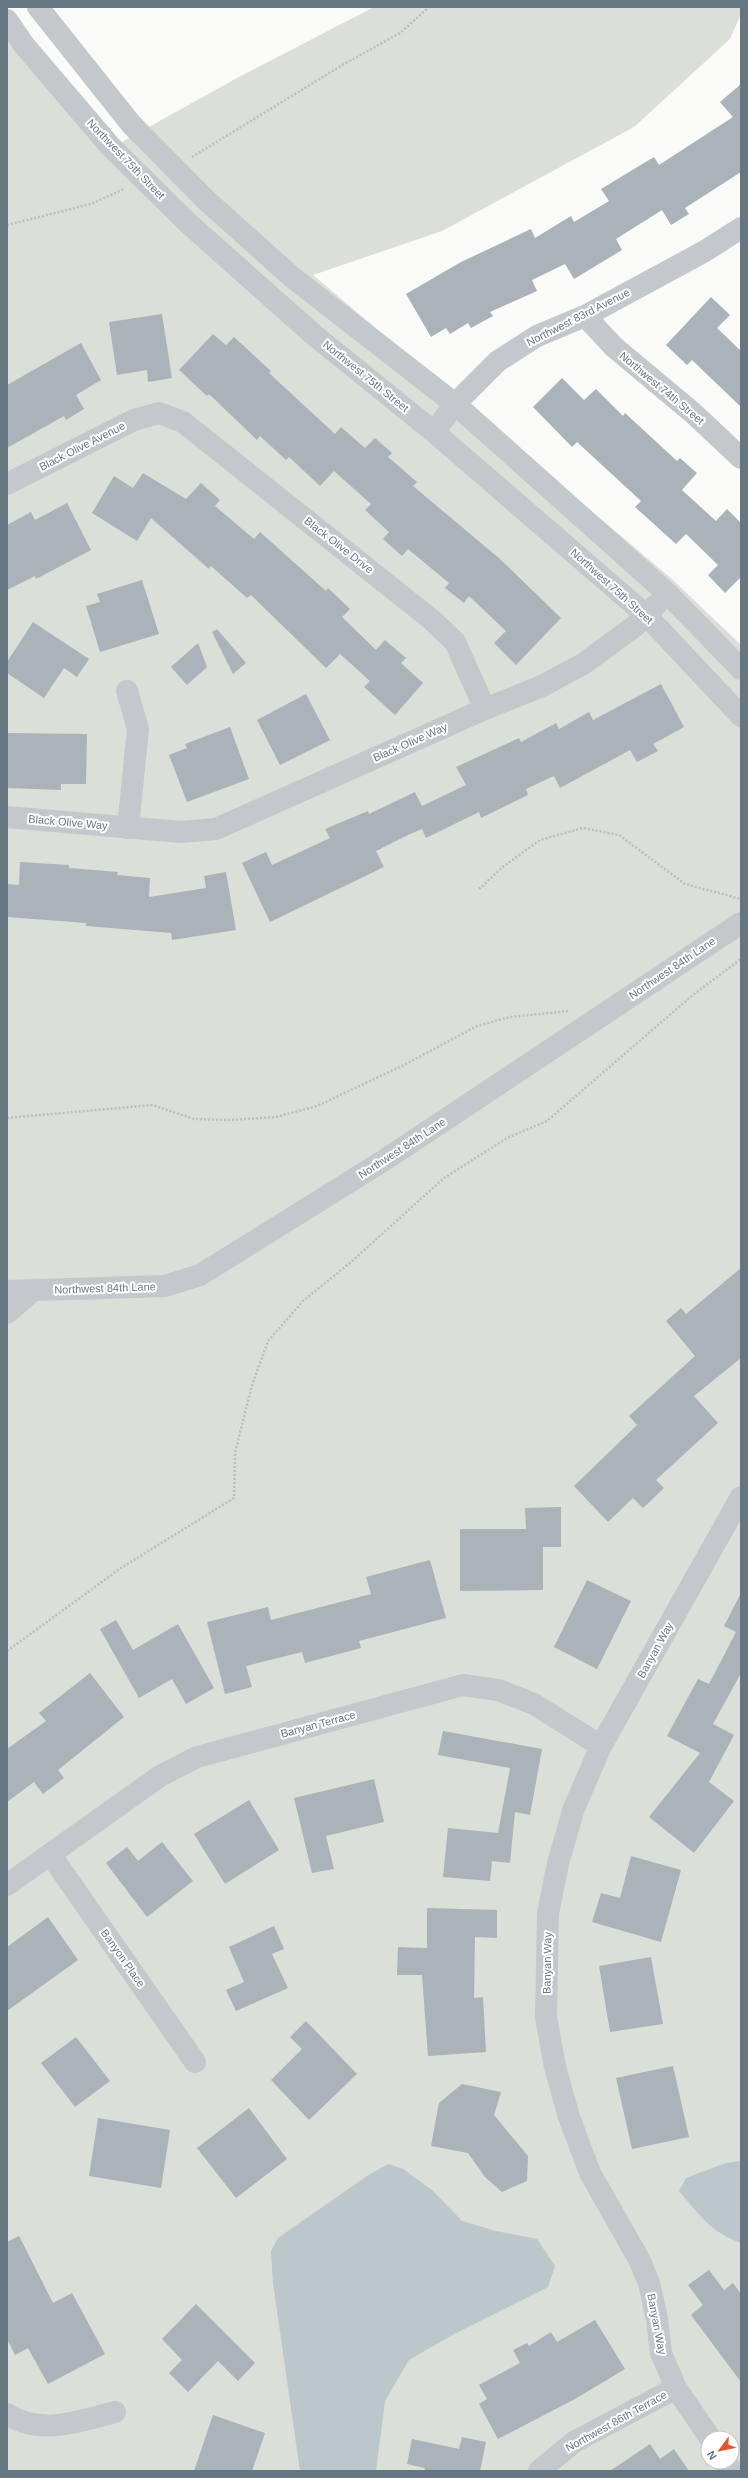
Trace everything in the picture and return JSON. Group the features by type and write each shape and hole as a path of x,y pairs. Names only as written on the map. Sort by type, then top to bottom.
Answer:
{"street":[{"path":"38,7 131,124 206,200 292,277 455,404 668,594 741,669"},
{"name":"Northwest 75th Street","path":"7,20 24,45 110,146 188,223 314,334 434,432 646,615 741,716"},
{"name":"Northwest 83rd Avenue","path":"434,432 455,404 498,361 537,336 585,316 705,251 741,228"},
{"name":"Northwest 74th Street","path":"585,316 614,348 693,413 741,458"},
{"name":"Black Olive Avenue","path":"7,484 134,420 159,413"},
{"name":"Black Olive Drive","path":"159,413 183,422 432,620 455,642 485,709"},
{"name":"Black Olive Way","path":"7,817 181,832 216,829 485,709 542,686 583,664 646,615 668,594"},
{"path":"127,691 138,729 128,828"},
{"name":"Northwest 84th Lane","path":"7,1291 165,1286 200,1275 389,1157 741,923"},
{"path":"7,1313 34,1290"},
{"name":"Banyan Way","path":"705,2430 676,2388 661,2353 657,2319 649,2283 640,2261 590,2172 569,2117 555,2067 546,2016 548,1913 558,1863 574,1808 601,1746 741,1497"},
{"name":"Banyan Terrace","path":"7,1884 160,1776 198,1757 462,1685 498,1690 534,1704 601,1746"},
{"name":"Banyon Place","path":"50,1854 195,2062"},
{"name":"Northwest 86th Terrace","path":"539,2471 574,2442 676,2388"},
{"path":"7,2414 41,2426 71,2424 115,2412"}],"path":[{"path":"173,166 201,152 344,64 400,33 429,7"},
{"path":"7,225 91,204 144,180"},
{"path":"479,889 504,866 540,840 583,828 619,835 685,884 741,900"},
{"path":"7,1650 121,1568 234,1498 235,1453 252,1385 268,1341 303,1301 351,1262 444,1178 506,1138 547,1121 694,994 741,959"},
{"path":"7,1118 152,1105 194,1119 230,1120 276,1117 317,1106 404,1065 477,1026 510,1017 575,1010"}],"shaded area":[{"path":"374,7 741,7 741,14 730,39 634,127 442,231 313,275 673,580 741,645 741,2471 7,2471 7,40 102,153 237,78"},
{"path":"741,2161 741,2243 730,2239 713,2228 679,2191 686,2178 726,2163"},
{"path":"388,2164 403,2169 432,2190 462,2221 496,2231 537,2239 555,2266 548,2287 454,2334 409,2360 385,2401 376,2471 300,2471 273,2283 271,2251 278,2238 367,2176"}],"building":[{"path":"741,84 741,172 685,208 689,214 671,225 662,210 616,239 622,250 574,279 565,264 532,280 537,291 490,312 493,316 471,328 468,323 450,334 446,328 431,337 406,294 461,262 531,229 535,238 571,216 574,222 609,201 601,189 654,157 659,165 733,117 720,102"},
{"path":"711,297 730,315 717,328 741,351 741,407 692,360 687,365 666,345"},
{"path":"162,314 172,378 148,382 147,370 117,375 109,322"},
{"path":"213,334 226,345 234,337 271,371 269,373 335,434 341,427 365,448 375,438 392,453 388,457 417,482 413,486 500,559 561,618 516,665 494,643 506,631 469,596 464,603 445,588 449,583 408,549 402,556 383,539 389,532 365,510 371,504 334,471 320,486 289,457 286,460 260,436 257,440 209,394 207,396 179,370"},
{"path":"81,343 101,380 76,395 84,409 66,420 64,416 7,448 7,385"},
{"path":"562,378 584,400 596,389 623,416 625,413 677,461 680,458 697,473 682,490 716,521 727,509 741,523 741,577 725,593 708,575 718,565 686,534 676,544 635,507 641,501 577,442 572,447 533,407"},
{"path":"143,473 186,499 201,483 220,500 215,506 254,539 260,532 326,591 328,588 350,609 342,617 376,650 385,640 406,658 401,663 423,683 395,715 364,687 370,681 340,654 326,668 251,595 247,598 211,566 209,569 151,518 137,541 92,513 114,476 133,488"},
{"path":"67,503 91,550 36,579 35,576 7,590 7,525 31,512 35,520"},
{"path":"142,580 159,634 100,652 86,606 100,602 97,594"},
{"path":"33,622 89,659 77,677 64,668 44,698 7,673 7,662"},
{"path":"217,629 246,663 233,674 212,632"},
{"path":"198,643 207,667 187,685 171,667"},
{"path":"661,684 684,727 653,744 658,751 637,762 630,750 560,788 554,776 526,789 528,795 481,818 479,812 426,838 422,829 410,834 376,851 384,867 270,922 242,863 266,852 272,865 330,838 325,829 368,811 369,814 415,792 422,806 466,785 456,767 519,738 521,742 556,723 559,729 589,712 593,720"},
{"path":"306,694 330,740 280,765 257,720"},
{"path":"230,727 249,779 187,802 169,755 187,748 185,744"},
{"path":"7,733 87,734 86,784 61,784 61,790 7,788"},
{"path":"20,862 69,865 69,868 118,872 117,875 150,878 149,897 206,888 204,876 226,872 236,930 172,940 171,933 86,926 86,923 7,917 7,884 19,885"},
{"path":"741,1268 741,1358 694,1396 718,1423 656,1480 664,1488 643,1508 633,1498 608,1522 574,1486 637,1425 629,1416 695,1356 666,1321 681,1308 686,1314"},
{"path":"561,1507 561,1547 543,1547 543,1590 460,1591 460,1529 526,1529 525,1508"},
{"path":"430,1560 446,1618 359,1641 361,1648 305,1663 302,1652 246,1666 252,1687 225,1694 207,1622 268,1607 271,1620 371,1594 366,1577"},
{"path":"587,1580 631,1601 597,1669 554,1647"},
{"path":"741,1593 741,1673 713,1724 734,1735 709,1782 734,1801 694,1853 649,1817 700,1753 667,1736 698,1679 709,1684 736,1632 724,1626"},
{"path":"116,1620 133,1650 178,1624 214,1688 186,1704 172,1679 139,1698 100,1629"},
{"path":"90,1673 124,1717 58,1770 64,1778 43,1794 34,1782 7,1802 7,1749 46,1721 39,1713"},
{"path":"443,1731 542,1749 530,1815 515,1812 510,1863 492,1861 490,1881 443,1877 448,1828 498,1833 510,1768 438,1755"},
{"path":"374,1779 384,1822 326,1836 334,1869 312,1873 294,1798"},
{"path":"249,1800 279,1850 225,1884 194,1834"},
{"path":"162,1842 193,1881 147,1917 106,1863 127,1847 138,1861"},
{"path":"631,1856 681,1870 661,1942 592,1922 601,1893 620,1898"},
{"path":"427,1908 497,1910 497,1938 475,1937 474,1998 483,1997 486,2052 428,2056 422,1975 397,1975 398,1947 427,1948"},
{"path":"48,1917 78,1960 7,2011 7,1947"},
{"path":"274,1926 284,1949 272,1954 288,1988 236,2011 226,1990 244,1982 229,1947"},
{"path":"651,1957 663,2024 610,2032 599,1966"},
{"path":"306,2021 357,2074 309,2120 271,2080 302,2049 290,2037"},
{"path":"76,2037 110,2081 75,2107 41,2063"},
{"path":"673,2066 689,2137 632,2149 616,2078"},
{"path":"462,2084 501,2092 494,2115 528,2156 527,2181 502,2192 485,2177 468,2153 431,2146 439,2103"},
{"path":"249,2108 287,2159 236,2198 197,2148"},
{"path":"98,2118 170,2130 161,2188 89,2176"},
{"path":"19,2236 53,2303 72,2293 105,2354 48,2384 28,2348 15,2355 7,2339 7,2242"},
{"path":"709,2270 724,2290 733,2283 741,2294 741,2382 691,2315 703,2305 688,2285"},
{"path":"196,2304 255,2363 238,2381 218,2361 188,2392 169,2373 182,2360 162,2339"},
{"path":"595,2320 625,2369 575,2399 498,2439 479,2404 487,2399 479,2385 520,2363 513,2350 527,2343 529,2346 551,2332 557,2342"},
{"path":"213,2415 265,2433 252,2471 194,2471"},
{"path":"462,2437 486,2442 480,2471 424,2471 425,2468 407,2464 412,2439 459,2449"},
{"path":"650,2444 660,2459 674,2449 689,2471 610,2471"}]}
